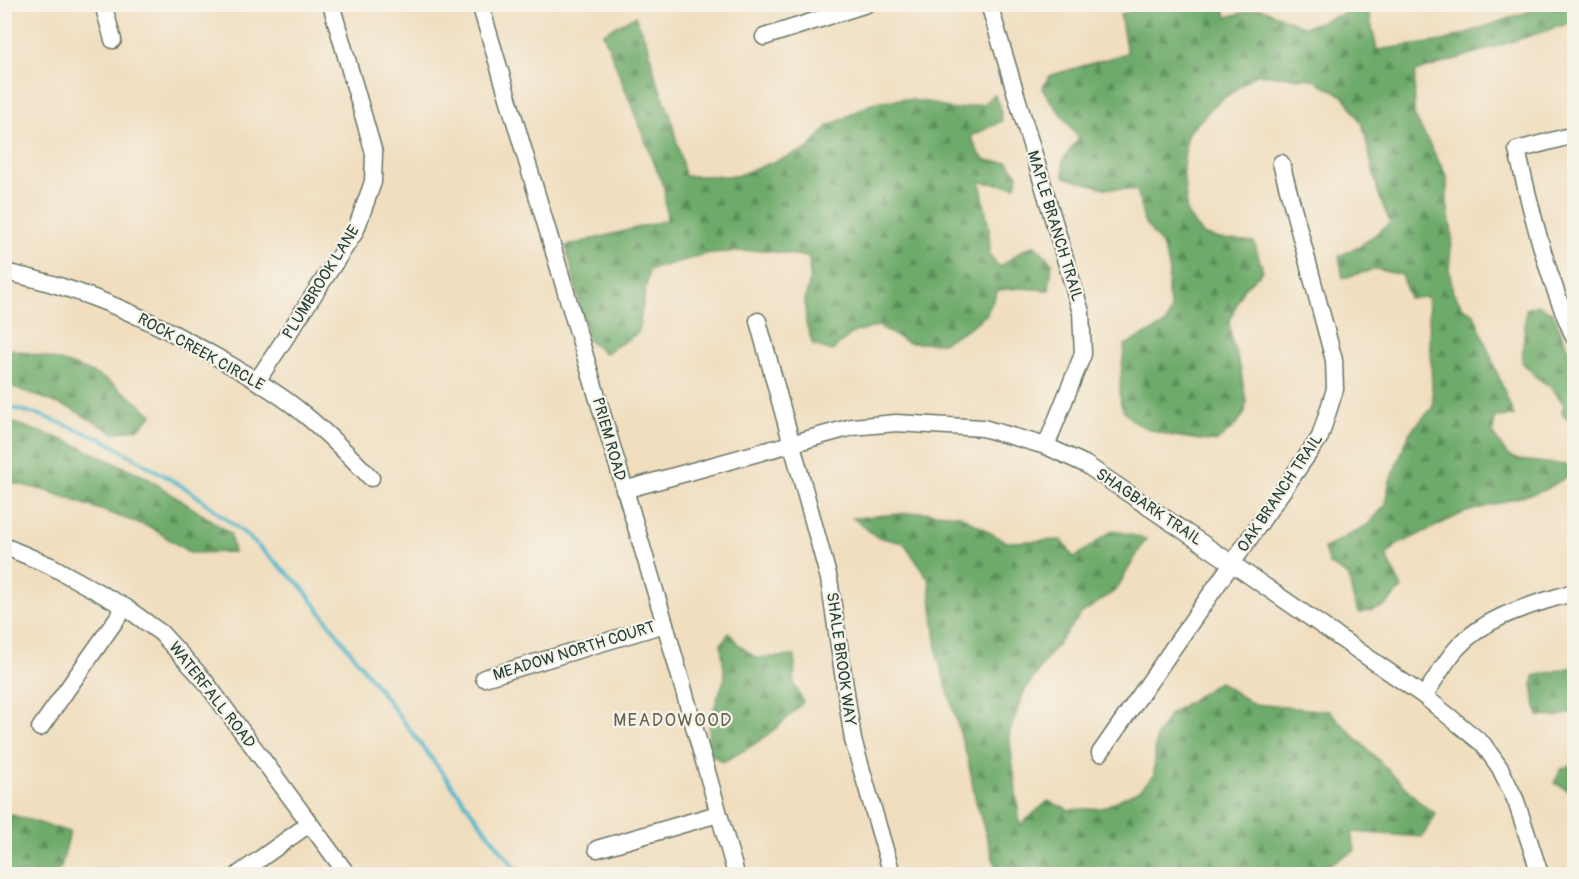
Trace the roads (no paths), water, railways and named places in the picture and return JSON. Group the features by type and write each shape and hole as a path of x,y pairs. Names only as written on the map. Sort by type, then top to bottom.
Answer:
{"street":[{"path":"103,4 113,40"},
{"name":"PLUMBROOK LANE","path":"257,381 355,232 373,182 374,153 331,4"},
{"name":"PRIEM ROAD","path":"480,4 665,624 736,874"},
{"path":"764,37 867,4"},
{"name":"MAPLE BRANCH TRAIL","path":"989,4 1081,312 1083,354 1046,446"},
{"path":"1575,135 1517,150 1536,233 1562,309 1575,337"},
{"name":"OAK BRANCH TRAIL","path":"1100,753 1320,437 1335,390 1334,360 1281,163"},
{"name":"ROCK CREEK CIRCLE","path":"4,272 30,277 98,299 159,326 257,381 303,413 371,478"},
{"name":"SHALE BROOK WAY","path":"758,321 829,579 853,740 892,874"},
{"name":"SHAGBARK TRAIL","path":"624,490 852,427 896,423 983,428 1046,446 1085,464 1232,563 1424,696 1483,744 1500,768 1516,801 1540,874"},
{"name":"WATERFALL ROAD","path":"4,546 51,566 125,607 161,633 204,680 347,874"},
{"path":"1424,696 1457,648 1478,629 1512,612 1575,592"},
{"path":"39,728 125,607"},
{"name":"MEADOW NORTH COURT","path":"484,678 665,624"},
{"path":"597,849 718,814"},
{"path":"239,874 309,824"}],"waterway":[{"path":"4,406 40,415 104,440 192,492 244,533 301,586 519,874"}],"district":[{"name":"MEADOWOOD","path":"673,720"}]}
